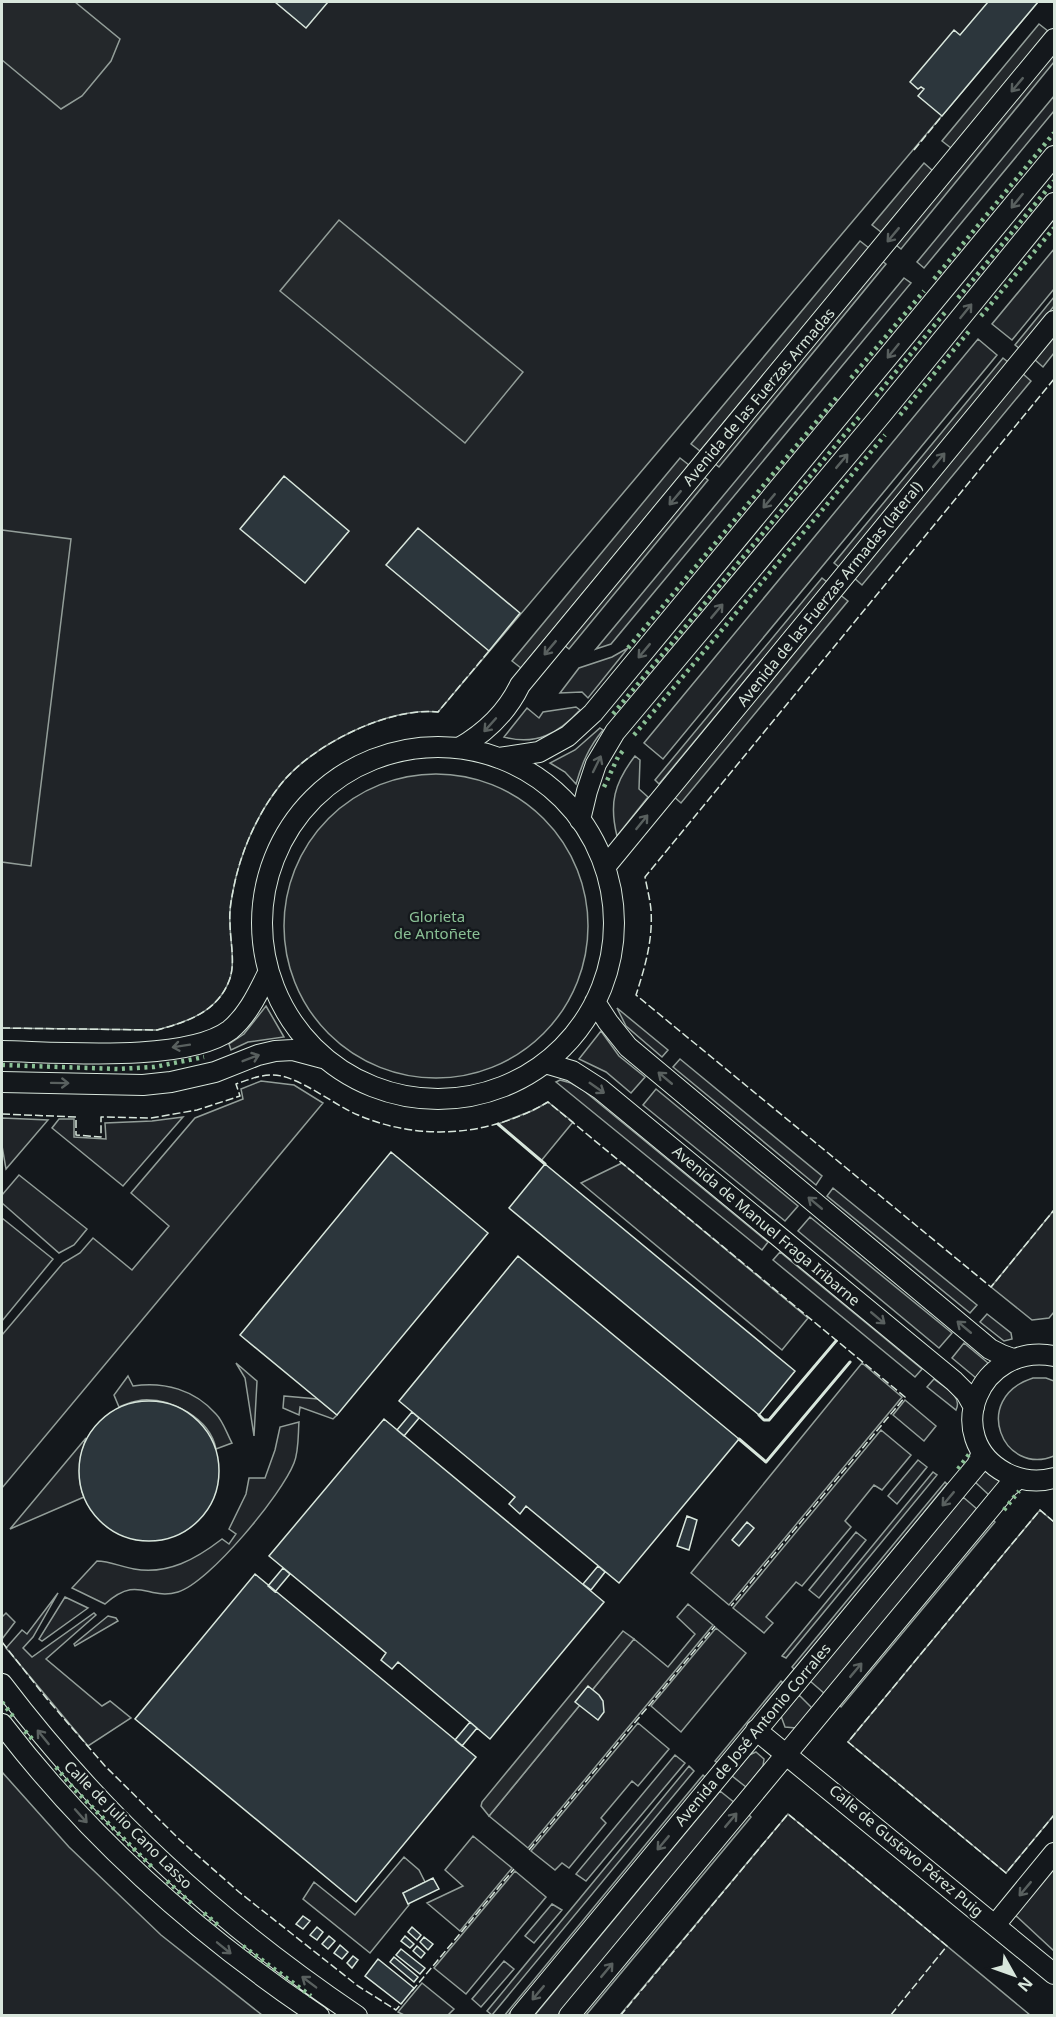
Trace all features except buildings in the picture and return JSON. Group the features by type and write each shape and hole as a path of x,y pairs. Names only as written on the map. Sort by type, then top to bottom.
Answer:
{"street":[{"name":"Avenida de las Fuerzas Armadas","path":"459,748 486,730 515,695 520,685 1054,39"},
{"path":"499,758 539,752 568,736 592,713 1054,156"},
{"path":"580,820 596,764 615,732 874,424 1054,203"},
{"name":"Avenida de las Fuerzas Armadas (lateral)","path":"605,867 1054,321"},
{"path":"434,747 459,748 499,758 523,768 544,783 564,800 591,836 605,867 613,904 613,943 604,980 595,1002 574,1035 545,1063 509,1085 484,1094 433,1100 382,1091 358,1081 324,1058 300,1033 281,1005 268,973 261,923 267,883 277,851 304,809 321,792 341,776 378,758 410,749 434,747"},
{"path":"2,1051 147,1052 205,1042 230,1029 253,1004 268,973"},
{"path":"595,1002 628,1047 990,1349 1013,1359"},
{"path":"2,1082 143,1085 171,1082 215,1072 275,1051 293,1050 324,1058"},
{"name":"Avenida de Manuel Fraga Iribarne","path":"545,1063 572,1071 600,1089 954,1381 966,1393 974,1407"},
{"path":"1054,1356 1035,1354 1013,1359 998,1367 979,1390 974,1407 974,1430 982,1452 999,1469 1018,1479 1036,1482 1054,1479"},
{"name":"Avenida de José Antonio Corrales","path":"520,2016 977,1465 982,1452"},
{"path":"569,2016 1008,1487 1018,1479"},
{"name":"Calle de Julio Cano Lasso","path":"2,1684 57,1755 105,1807 162,1863 242,1933 357,2016"},
{"name":"Calle de Julio Cano Lasso","path":"2,1724 88,1824 145,1879 225,1949 319,2016"},
{"name":"Calle de Gustavo Pérez Puig","path":"756,1730 1054,1974"},
{"path":"995,1925 1054,1853"}],"green space":[{"path":"2,2 1038,2 438,712 418,712 397,716 352,732 312,756 281,784 257,821 236,877 230,915 232,967 224,992 217,1001 200,1014 157,1030 2,1028"},
{"path":"1054,96 1054,111 924,268 917,262"},
{"path":"1054,249 1054,289 1012,340 992,324"},
{"path":"904,278 911,283 611,644 596,649"},
{"path":"978,339 997,355 663,759 644,743"},
{"path":"628,648 588,698 582,692 560,693 579,668 612,657"},
{"path":"576,707 580,710 572,718 546,736 526,740 504,737 527,708 539,718 543,712"},
{"path":"600,728 603,730 586,756 576,784 565,772 550,763 575,750"},
{"path":"635,756 640,760 639,789 648,797 617,836 613,814 615,794 622,775"},
{"name":"Glorieta de Antoñete","path":"436,774 466,777 494,786 508,792 544,818 570,854 576,868 585,896 588,926 585,956 576,984 570,998 544,1034 508,1060 494,1066 466,1075 436,1078 406,1075 378,1066 364,1060 328,1034 302,998 296,984 287,956 284,926 287,896 296,868 302,854 328,818 364,792 378,786 406,777"},
{"path":"266,1006 284,1037 248,1042 231,1050 229,1044 244,1034"},
{"path":"617,1008 668,1050 662,1057 626,1026"},
{"path":"601,1031 619,1056 645,1077 631,1093 606,1072 579,1059"},
{"path":"680,1059 822,1176 816,1185 673,1067"},
{"path":"560,1080 583,1090 768,1242 762,1250 556,1082"},
{"path":"261,1081 294,1085 323,1103 2,1488 2,1335 63,1263 80,1253 93,1238 132,1270 169,1226 131,1193 195,1118 243,1099 241,1089"},
{"path":"656,1089 798,1206 785,1221 643,1105"},
{"path":"548,1102 573,1122 541,1161 498,1124"},
{"path":"183,1117 123,1186 52,1128 59,1119 74,1119 74,1137 106,1139 105,1123"},
{"path":"2,1118 48,1120 6,1169 2,1146"},
{"path":"622,1163 808,1318 782,1350 581,1183"},
{"path":"19,1175 87,1229 74,1245 59,1253 2,1203 2,1195"},
{"path":"833,1188 977,1305 970,1313 827,1196"},
{"path":"1054,1210 1054,1312 1049,1318 1032,1320 991,1287"},
{"path":"810,1217 952,1333 939,1348 798,1231"},
{"path":"2,1218 53,1259 2,1321"},
{"path":"780,1252 922,1369 915,1377 773,1260"},
{"path":"987,1314 1011,1333 1012,1339 1004,1341 980,1322"},
{"path":"964,1343 988,1363 976,1378 952,1358"},
{"path":"236,1363 257,1381 254,1436 245,1378"},
{"path":"862,1363 902,1397 729,1605 691,1573"},
{"path":"128,1376 133,1386 167,1386 199,1399 218,1417 232,1443 216,1449 206,1428 198,1419 177,1406 165,1402 142,1400 119,1407 114,1395"},
{"path":"1033,1378 1046,1378 1054,1381 1054,1456 1036,1459 1020,1455 1008,1446 1001,1432 999,1417 1003,1402 1014,1388"},
{"path":"934,1379 955,1396 956,1410 927,1387"},
{"path":"284,1396 318,1399 337,1415 333,1419 300,1407 299,1415 283,1408"},
{"path":"905,1400 936,1426 924,1441 893,1415"},
{"path":"299,1422 296,1458 287,1477 244,1535 226,1555 192,1585 178,1592 167,1594 135,1589 117,1595 105,1604 72,1588 97,1561 134,1569 158,1570 192,1559 222,1539 229,1544 236,1534 229,1529 246,1494 249,1478 265,1478 280,1427"},
{"path":"881,1430 911,1455 882,1490 874,1485 845,1521 851,1527 802,1586 796,1582 766,1617 773,1623 764,1633 733,1608"},
{"path":"86,1438 80,1468 80,1482 84,1497 10,1529"},
{"path":"918,1460 927,1467 897,1504 888,1496"},
{"path":"986,1469 1001,1481 989,1495 975,1482"},
{"path":"933,1472 937,1475 786,1658 782,1656"},
{"path":"945,1482 947,1484 795,1670 792,1667"},
{"path":"963,1497 977,1509 825,1694 810,1681"},
{"path":"1040,1510 1054,1522 1054,1815 1006,1873 848,1742"},
{"path":"993,1520 995,1522 841,1707 839,1705"},
{"path":"856,1532 866,1540 819,1598 809,1590"},
{"path":"58,1593 33,1637 23,1648 32,1657 94,1613 96,1615 46,1659 102,1706 110,1701 131,1718 88,1746 6,1648 22,1630 27,1634"},
{"path":"65,1597 88,1608 42,1641 39,1639"},
{"path":"688,1604 713,1625 528,1848 489,1816 634,1639 668,1667 695,1634 677,1617"},
{"path":"6,1613 15,1622 2,1639 2,1617"},
{"path":"108,1616 118,1621 75,1646 74,1644"},
{"path":"716,1628 746,1653 681,1732 651,1706"},
{"path":"781,1681 783,1683 718,1763 715,1761"},
{"path":"799,1695 812,1708 796,1728 785,1727 781,1716"},
{"path":"638,1723 669,1749 638,1786 632,1781 601,1818 606,1823 569,1868 562,1863 555,1870 531,1851"},
{"path":"756,1752 764,1759 763,1766 746,1787 732,1776 749,1755"},
{"path":"675,1755 685,1763 586,1881 576,1874"},
{"path":"689,1766 694,1771 492,2015 487,2011"},
{"path":"2,1772 69,1847 161,1935 262,2015 2,2015"},
{"path":"703,1775 706,1778 508,2015 504,2016"},
{"path":"720,1791 735,1803 558,2015 534,2016"},
{"path":"748,1814 751,1817 586,2015 581,2016"},
{"path":"788,1814 1030,2015 620,2015"},
{"path":"473,1836 512,1868 460,1931 427,1903 463,1886 445,1870"},
{"path":"404,1857 419,1870 425,1882 403,1893 409,1905 370,1953 303,1899 314,1882 355,1915"},
{"path":"1054,1865 1054,1951 1014,1914"},
{"path":"515,1871 546,1897 466,1994 434,1968"},
{"path":"552,1904 562,1910 534,1943 525,1936"},
{"path":"504,1961 514,1969 481,2007 472,1999"},
{"path":"422,1983 454,2009 448,2015 404,2015 398,2012"}],"shaded area":[{"path":"2,2 75,2 120,39 111,61 82,96 61,109 2,60"},
{"path":"1039,24 1048,31 951,148 942,141"},
{"path":"1054,53 1054,62 901,249 896,245"},
{"path":"924,163 933,171 881,232 872,225"},
{"path":"339,220 523,372 465,443 280,291"},
{"path":"860,241 869,248 700,451 691,444"},
{"path":"881,260 886,264 719,467 714,463"},
{"path":"1054,297 1054,306 1020,349 1015,345"},
{"path":"1054,334 1054,353 1043,367 1034,359"},
{"path":"1003,358 1008,362 839,567 834,563"},
{"path":"1022,373 1031,381 862,585 853,577"},
{"path":"680,458 689,465 521,668 512,661"},
{"path":"703,476 708,480 569,649 564,645"},
{"path":"2,530 71,539 31,866 2,862"},
{"path":"822,578 827,582 659,784 655,780"},
{"path":"839,594 848,601 681,803 672,795"},
{"path":"623,1631 634,1639 489,1816 481,1806 482,1802"}],"hedge":[{"path":"934,279 1054,133"},
{"path":"958,298 1054,181"},
{"path":"981,316 1054,228"},
{"path":"851,378 924,291"},
{"path":"876,396 947,310"},
{"path":"900,415 970,330"},
{"path":"628,648 837,397"},
{"path":"613,714 860,416"},
{"path":"634,735 885,435"},
{"path":"604,787 618,757 625,748"},
{"path":"2,1065 118,1069 154,1067 204,1057"},
{"path":"958,1469 970,1453"},
{"path":"1004,1510 1019,1491"},
{"path":"2,1702 15,1719"},
{"path":"25,1731 33,1740"},
{"path":"56,1767 73,1788 152,1867"},
{"path":"167,1881 193,1905"},
{"path":"204,1913 218,1925"},
{"path":"243,1946 311,1996"}],"fence":[{"path":"914,150 942,116"},
{"path":"1054,379 645,877 651,910 651,932 636,995 991,1287 1054,1210"},
{"path":"2,1028 157,1030 190,1019 209,1008 224,992 231,974 230,911 240,862 257,821 281,784 312,756 352,732 397,716 418,712 438,712 489,651"},
{"path":"2,1114 76,1117 76,1135 101,1137 101,1117 151,1118 197,1110 240,1096 236,1084 272,1075 292,1079 348,1110 382,1124 431,1132 479,1128 503,1122 548,1102 905,1397 731,1606"},
{"path":"1054,1522 1040,1510 848,1742 1006,1873 1054,1815"},
{"path":"529,1850 715,1626"},
{"path":"2,1642 47,1699 105,1766 180,1840 239,1892 358,1986 396,2010 402,2003"},
{"path":"620,2016 788,1814 947,1946 890,2016"},
{"path":"412,1991 514,1869"}],"wall":[{"path":"498,1124 545,1164"},
{"path":"759,1415 764,1420 769,1420 836,1341"},
{"path":"739,1439 766,1462 850,1362"}]}
